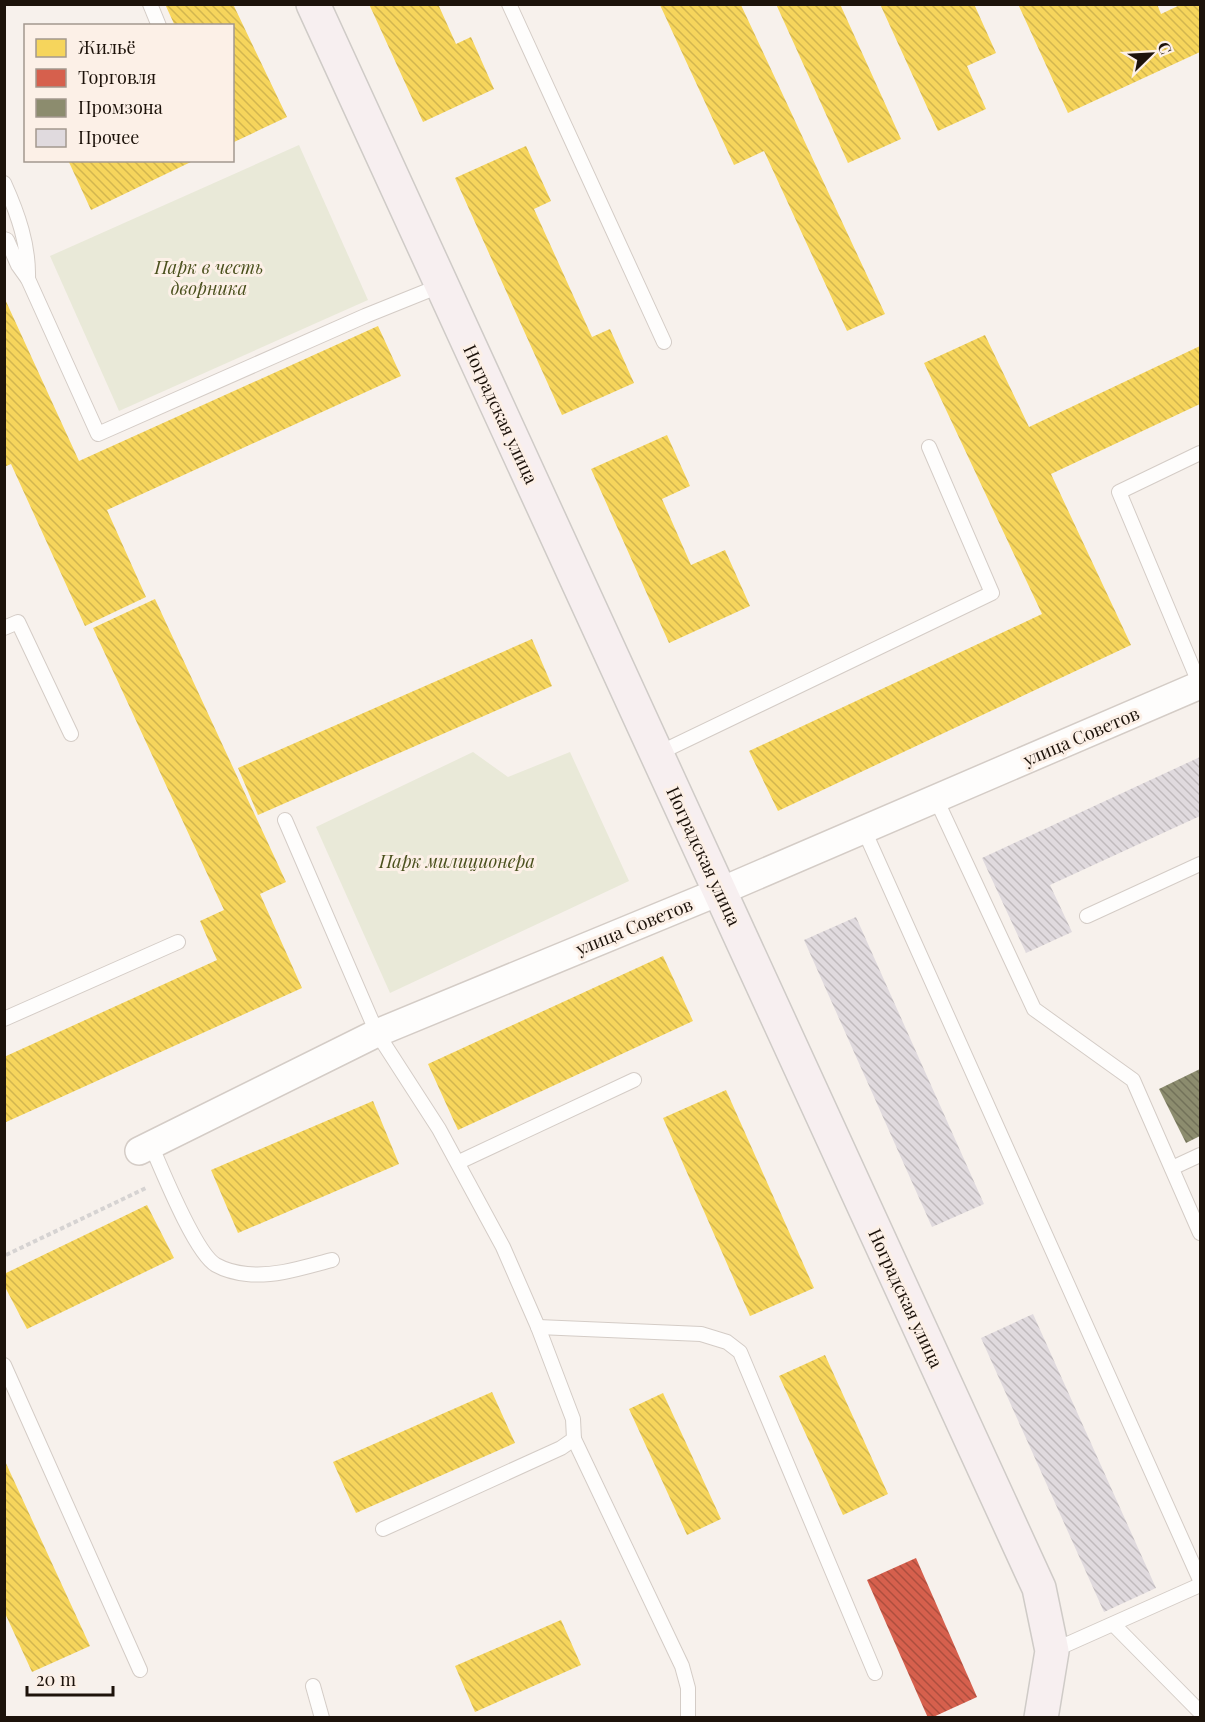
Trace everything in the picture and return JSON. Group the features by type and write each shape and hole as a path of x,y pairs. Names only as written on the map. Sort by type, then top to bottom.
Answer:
{"main road":[{"name":"Ноградская улица","path":"313,4 1039,1588 1052,1651 1041,1718"}],"street":[{"name":"улица Советов","path":"145,1148 377,1033 721,891 1200,685"}],"lane":[{"path":"150,4 158,24"},
{"path":"509,4 664,342"},
{"path":"4,183 26,245 29,261 28,279"},
{"path":"4,239 7,240 18,265 28,279 98,435 365,316 442,285"},
{"path":"657,754 992,593 929,447"},
{"path":"1200,453 1119,492 1200,685"},
{"path":"4,628 18,622 71,734"},
{"path":"936,799 1034,1009 1133,1080 1200,1233"},
{"path":"285,820 377,1033 459,1162 503,1247 538,1327 573,1419 574,1438 682,1666 688,1688 688,1718"},
{"path":"864,830 1200,1580"},
{"path":"1087,916 1200,864"},
{"path":"4,1019 178,942"},
{"path":"459,1162 634,1080"},
{"path":"145,1148 202,1249 214,1264 247,1274 264,1274 332,1260"},
{"path":"1172,1168 1200,1155"},
{"path":"538,1327 701,1334 727,1342 740,1352 875,1672"},
{"path":"4,1365 140,1670"},
{"path":"383,1529 561,1448 574,1438"},
{"path":"1052,1651 1200,1585"},
{"path":"1114,1625 1200,1712"},
{"path":"313,1686 322,1718"}],"path":[{"path":"6,1255 152,1186 145,1148"}],"green space":[{"name":"Парк в честь дворника","path":"299,145 368,300 119,411 50,256"},
{"name":"Парк милиционера","path":"473,752 508,777 570,752 629,881 390,993 316,827"}],"building: Жильё":[{"path":"165,4 233,4 287,117 234,142 234,24 174,24"},
{"path":"369,4 438,4 456,44 471,37 494,89 423,122"},
{"path":"776,4 840,4 901,139 848,163"},
{"path":"880,4 974,4 996,53 967,66 986,109 938,131"},
{"path":"1018,4 1157,4 1161,14 1182,4 1200,4 1200,52 1068,113"},
{"path":"660,5 741,5 885,314 847,331 764,151 734,165"},
{"path":"526,146 551,201 534,209 592,337 610,329 634,383 562,415 455,178"},
{"path":"69,162 191,162 91,210"},
{"path":"4,297 79,461 378,326 401,376 107,510 146,597 85,626 11,464 4,467"},
{"path":"985,335 1029,427 1200,346 1200,404 1051,474 1131,645 778,811 749,751 1042,614 924,363"},
{"path":"667,435 690,486 662,499 691,565 725,550 750,606 669,643 591,469"},
{"path":"155,599 286,882 260,894 302,988 4,1123 4,1057 217,960 200,921 224,910 93,628"},
{"path":"532,639 552,686 258,815 238,768"},
{"path":"663,956 693,1021 458,1130 428,1064"},
{"path":"726,1090 814,1288 750,1316 663,1118"},
{"path":"373,1101 399,1164 238,1233 211,1170"},
{"path":"147,1205 174,1258 27,1329 4,1285 4,1274"},
{"path":"825,1355 888,1494 843,1515 779,1376"},
{"path":"492,1392 515,1443 356,1513 333,1462"},
{"path":"663,1393 721,1519 687,1535 629,1409"},
{"path":"4,1459 90,1646 32,1672 4,1611"},
{"path":"561,1620 581,1665 475,1712 455,1666"}],"building: Торговля":[{"path":"916,1558 977,1697 931,1718 928,1718 867,1580"}],"building: Промзона":[{"path":"1200,1069 1200,1136 1186,1143 1159,1089"}],"building: Прочее":[{"path":"1200,757 1200,816 1050,885 1072,932 1026,953 982,858"},
{"path":"856,917 984,1204 932,1227 804,940"},
{"path":"1033,1314 1156,1588 1104,1612 981,1338"}]}
